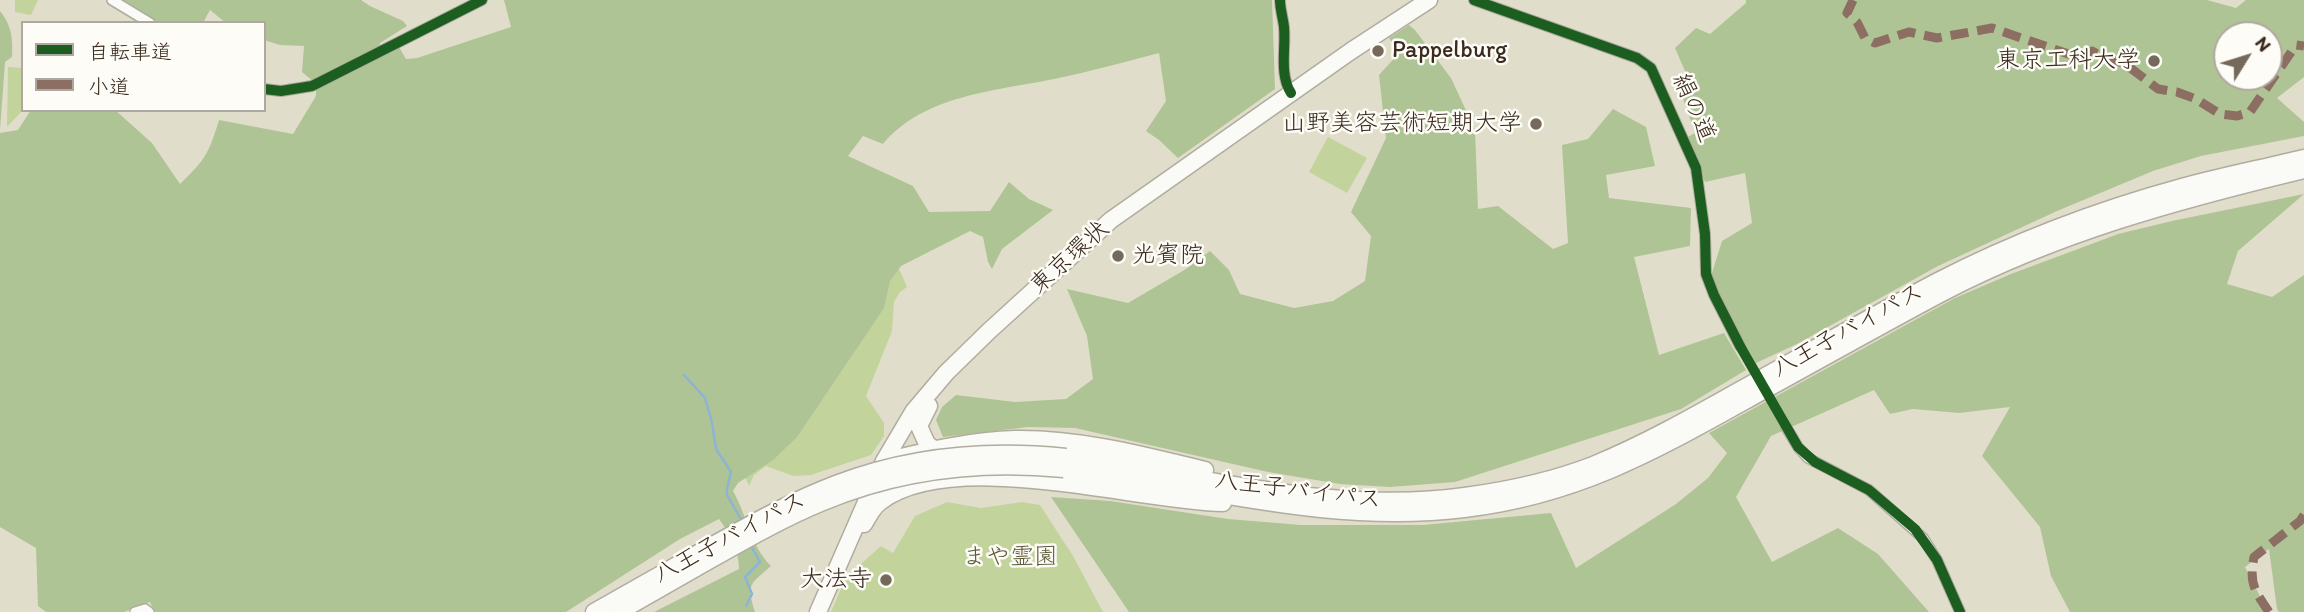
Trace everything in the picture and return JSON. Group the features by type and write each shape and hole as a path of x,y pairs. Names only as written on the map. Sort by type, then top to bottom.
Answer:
{"highway":[{"name":"東京環状","path":"818,612 880,468 913,412 946,373 1111,220 1429,0"},
{"path":"2109,210 2148,191 2188,177 2304,148"},
{"name":"八王子バイパス","path":"594,612 841,494 900,478 958,468 1065,463 1298,495 1384,502 1461,497 1525,486 1590,466 1660,434 1969,266 2029,239 2109,210 2192,185 2304,158"},
{"name":"八王子バイパス","path":"1065,463 1282,505 1363,513 1422,513 1505,503 1570,486 1629,463 1943,292 1999,265 2062,239 2136,214 2304,170"},
{"path":"2062,239 2304,180"},
{"path":"935,450 927,444 919,426 946,373"},
{"path":"1282,505 1193,502 1077,485 985,478 953,479 895,488 886,484 880,468 935,450 1015,439 1069,442 1149,456 1298,495"},
{"path":"849,541 874,507 885,498 913,487"},
{"name":"八王子バイパス","path":"620,612 694,562"}],"street":[{"path":"112,0 147,21"},
{"path":"266,89 295,90 325,81 482,0"},
{"path":"1280,0 1284,30 1284,72 1291,93"},
{"name":"絹の道","path":"1474,0 1637,58 1651,68 1696,168 1705,234 1706,274 1714,296 1740,346"},
{"path":"1786,427 1808,458 1869,490 1923,538 1937,560 1960,612"},
{"path":"135,612 145,608 149,612"}],"green space":[{"path":"15,0 38,0 31,15 15,12"},
{"path":"123,0 361,0 403,21 407,26 380,43 379,48 314,82 302,72 304,46 280,45 266,41 266,21 224,21 210,10 204,21 156,21"},
{"path":"504,0 1272,0 1275,89 1178,158 1146,131 1166,101 1159,53 1067,76 985,92 940,105 900,128 883,144 863,136 848,156 913,186 929,212 990,211 1009,182 1029,199 1053,210 1002,249 992,269 983,237 970,231 901,266 890,281 884,308 797,437 773,460 738,483 733,491 759,550 771,566 752,585 755,612 654,612 739,569 733,543 719,519 680,539 566,612 154,612 150,602 124,612 46,612 38,606 36,548 0,527 0,133 18,130 30,112 117,112 152,143 180,184 205,155 219,120 293,134 316,96 316,89 399,47 406,59 417,58 511,27"},
{"path":"1746,0 2207,0 2236,8 2246,0 2304,0 2304,77 2277,98 2304,122 2304,136 2201,156 2153,171 2057,211 1938,266 1797,344 1756,363 1726,313 1711,276 1722,241 1752,223 1745,173 1705,182 1688,137 1695,133 1680,90 1688,78 1675,48 1696,28 1710,34 1746,3"},
{"path":"0,11 12,38 12,57 5,62 0,130"},
{"path":"1409,25 1451,78 1475,130 1478,209 1498,206 1553,249 1568,243 1562,145 1588,139 1613,109 1646,127 1655,166 1606,175 1609,198 1691,208 1690,246 1634,257 1659,355 1724,333 1746,370 1681,409 1455,482 1390,487 1340,484 1268,472 1075,428 1028,427 943,437 936,420 942,407 956,395 1015,402 1066,399 1093,379 1087,336 1067,289 1128,303 1186,269 1210,251 1229,270 1240,294 1294,308 1333,301 1365,281 1371,236 1351,212 1386,138 1379,75 1399,53 1389,38"},
{"path":"8,67 21,68 21,112 7,127"},
{"path":"1328,137 1367,158 1347,193 1309,172"},
{"path":"2304,194 2238,251 2227,284 2272,297 2304,275 2304,612 2279,612 2277,609 2269,549 2245,567 2268,612 2070,612 2051,576 2040,527 1982,456 2010,407 1959,413 1913,409 1890,414 1874,390 1771,436 1736,497 1772,562 1838,528 1878,554 1929,612 1129,612 1051,497 1110,501 1228,519 1301,525 1423,525 1551,513 1576,568 1676,504 1708,478 1727,453 1709,433 1955,298 2118,234"},
{"path":"886,238 907,287 894,302 892,331 866,396 884,423 884,436 871,455 811,475 793,476 766,466 754,475 749,486 731,446"},
{"name":"まや霊園","path":"947,502 981,508 1022,502 1040,505 1073,556 1103,612 831,612 846,577 881,546 893,553 915,516"}],"waterway":[{"path":"684,375 705,398 716,449 731,472 727,495 742,521"},
{"path":"746,606 752,594 745,577 760,562 750,544"}],"tunnel":[{"path":"1740,346 1786,427"}],"marked path":[{"path":"1853,0 1847,13 1857,22 1865,38 1875,43 1909,32 1937,38 1992,28 2074,56 2092,51 2107,59 2124,63 2158,89 2196,99 2220,114 2237,116 2250,112 2296,45 2304,46"},
{"path":"2269,612 2254,586 2254,557 2304,515"}],"cycle path":[{"path":"266,89 281,91 312,86 482,0"},
{"path":"1280,0 1284,27 1284,70 1291,93"},
{"path":"1474,0 1637,58 1651,68 1696,168 1705,234 1706,274 1740,346 1798,447 1815,462 1869,490 1915,529 1937,560 1960,612"}],"place":[{"name":"Pappelburg","path":"1378,51"},
{"name":"東京工科大学","path":"2154,61"},
{"name":"山野美容芸術短期大学","path":"1536,124"},
{"name":"光賓院","path":"1118,256"},
{"name":"大法寺","path":"886,580"}]}
